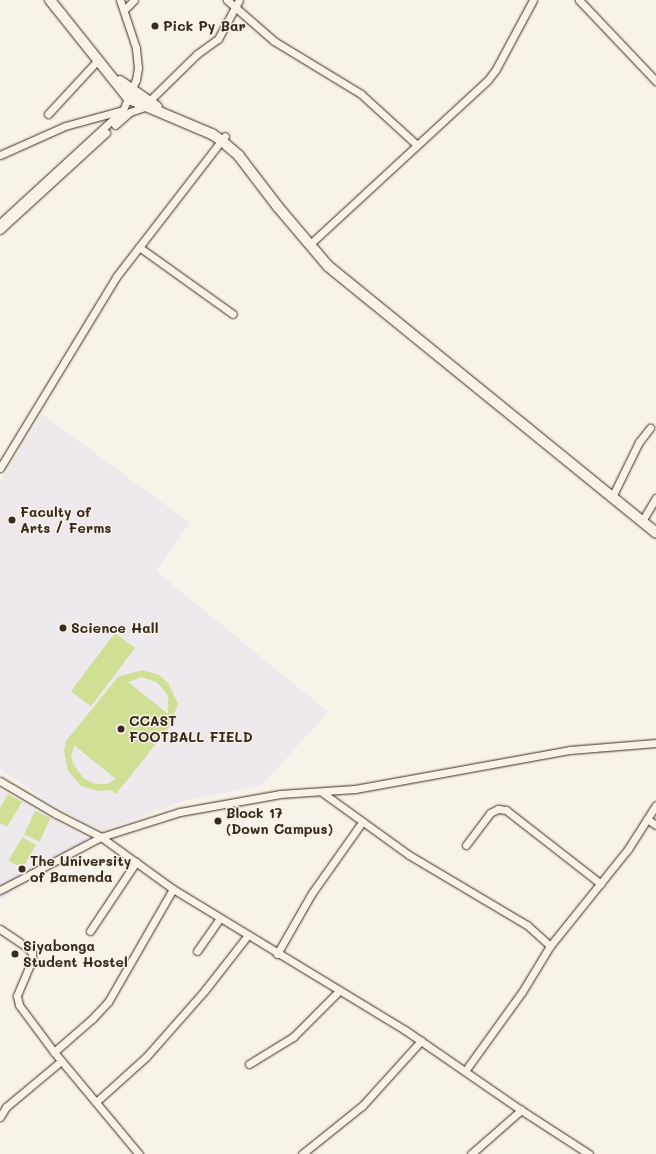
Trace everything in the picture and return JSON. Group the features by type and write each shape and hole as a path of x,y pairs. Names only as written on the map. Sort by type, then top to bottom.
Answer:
{"highway":[{"path":"50,0 100,62 129,94 194,126 224,138 309,245 328,266 656,533"}],"street":[{"path":"0,223 123,110 138,74 136,48 120,0"},
{"path":"124,10 134,0"},
{"path":"227,0 274,41 361,94 416,144"},
{"path":"0,230 121,120 147,103 197,54 218,39 234,7 240,0"},
{"path":"309,245 416,144 487,81 496,69 533,0"},
{"path":"578,0 656,81"},
{"path":"48,114 100,62"},
{"path":"0,155 65,126 123,110"},
{"path":"96,118 104,129"},
{"path":"0,468 116,277 224,138"},
{"path":"139,247 233,314"},
{"path":"612,497 639,442 650,428"},
{"path":"642,521 656,498"},
{"path":"0,890 101,837 187,811 280,794 323,793 570,750 656,744"},
{"path":"0,781 56,814 101,837 173,889 421,1041 521,1110 590,1154"},
{"path":"323,793 362,822 448,880 522,922 550,946"},
{"path":"465,1071 522,992 550,946 601,884 656,806"},
{"path":"466,845 490,813 498,809 506,810 601,884"},
{"path":"647,819 656,825"},
{"path":"277,954 312,893 362,822"},
{"path":"90,931 136,862"},
{"path":"54,1052 92,1019 108,1002 173,889"},
{"path":"197,951 220,918"},
{"path":"0,929 32,953 32,960 18,996 19,1005 61,1061 139,1154"},
{"path":"96,1102 146,1057 205,990 248,935"},
{"path":"249,1064 294,1037 339,991"},
{"path":"302,1154 362,1106 421,1041"},
{"path":"0,1117 6,1108 61,1061"},
{"path":"471,1154 521,1110"}],"shaded area":[{"path":"42,414 190,523 156,571 328,712 262,785 184,801 101,831 56,807 0,769 0,482"},
{"name":"The University of Bamenda","path":"0,789 88,839 0,900"}],"green space":[{"path":"115,633 135,648 91,706 71,691"},
{"name":"CCAST FOOTBALL FIELD","path":"142,670 159,675 168,683 178,704 174,714 178,716 116,794 111,790 99,791 81,786 68,771 64,750 66,741 118,677","holes":["141,677 156,682 168,696 168,714 128,682","74,745 116,779 107,784 96,784 84,779 73,764 71,756"]},
{"path":"8,794 22,802 7,827 0,823 0,808"},
{"path":"35,811 50,818 39,842 24,835"},
{"path":"22,837 36,845 22,868 8,860"}],"place":[{"name":"Pick Py Bar","path":"155,26"},
{"name":"Faculty of Arts / Ferms","path":"12,520"},
{"name":"Science Hall","path":"63,628"},
{"name":"CCAST FOOTBALL FIELD","path":"121,729"},
{"name":"Block 17 (Down Campus)","path":"218,821"},
{"name":"The University of Bamenda","path":"22,869"},
{"name":"Siyabonga Student Hostel","path":"15,954"}]}
